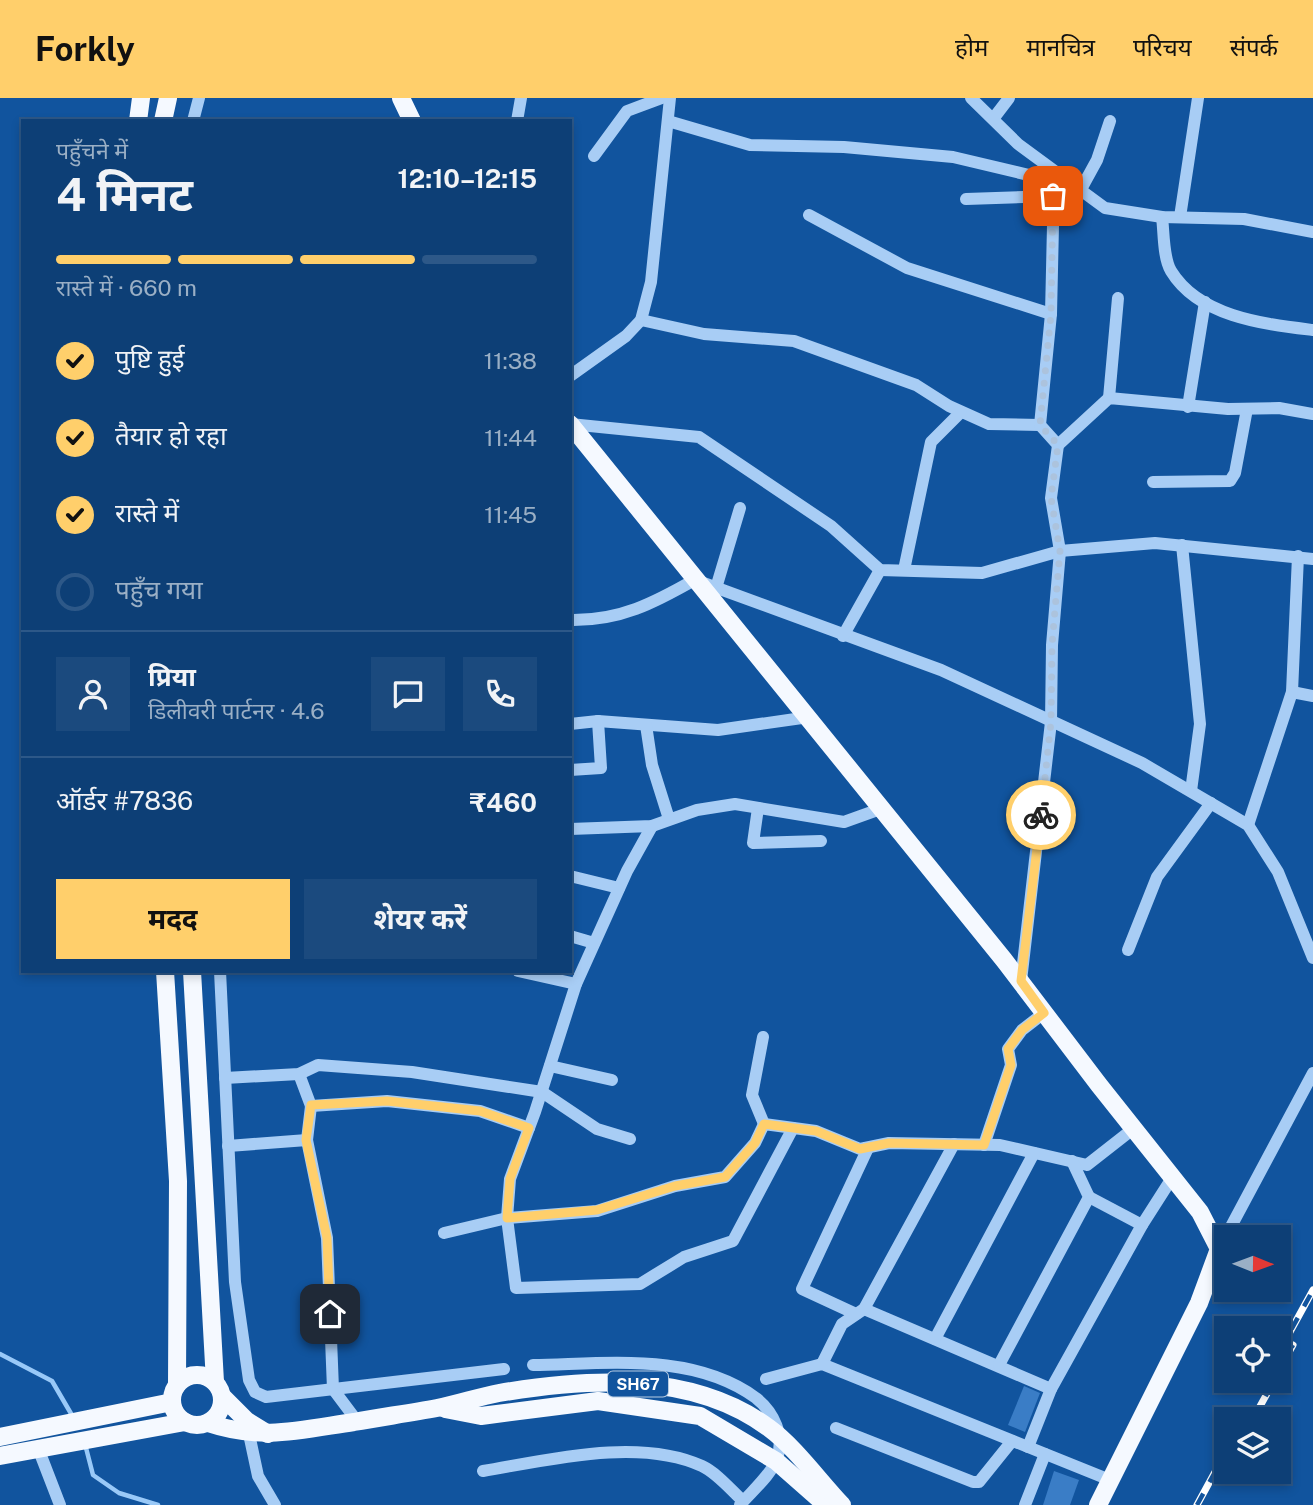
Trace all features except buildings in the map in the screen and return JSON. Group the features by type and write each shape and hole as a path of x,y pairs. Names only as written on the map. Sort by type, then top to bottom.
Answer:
{"main road":[{"path":"138,119 141,98"},
{"path":"164,119 169,98"},
{"path":"401,98 411,119"},
{"path":"572,430 809,717 1021,981 1133,1129 1200,1212 1214,1239"},
{"path":"165,973 178,1181 174,1394 176,1414 185,1422 197,1426 208,1423 221,1409 192,973"},
{"path":"1098,1505 1199,1303 1214,1262"},
{"path":"0,1456 38,1448 70,1433 174,1394 195,1375 218,1389 247,1421 272,1435"},
{"name":"SH67","path":"208,1423 249,1434 272,1435 439,1408 498,1393 584,1382 690,1390 720,1400 770,1429 842,1505"},
{"path":"439,1408 481,1416 598,1401 700,1416 776,1461 809,1497 826,1505"},
{"path":"0,1437 108,1434 185,1422"}],"street":[{"path":"193,119 199,98"},
{"path":"517,119 521,98"},
{"path":"594,156 627,111 662,98"},
{"path":"572,375 626,336 641,320 651,282 670,98"},
{"path":"971,98 1055,177 1105,208 1162,217 1244,219 1313,232"},
{"path":"993,119 1009,98"},
{"path":"1180,217 1198,98"},
{"path":"668,121 750,145 844,147 953,158 1055,177"},
{"path":"1080,191 1097,160 1110,121"},
{"path":"1040,425 1051,314 1055,177"},
{"path":"966,199 1053,196"},
{"path":"808,215 907,268 1051,314"},
{"path":"1162,217 1170,269 1194,298 1257,323 1313,330"},
{"path":"1021,981 1051,722 1052,645 1060,551 1051,498 1058,445 1109,398 1118,298"},
{"path":"1188,407 1205,302"},
{"path":"641,320 704,334 794,341 916,385 961,412 989,424 1040,425 1058,445"},
{"path":"1109,398 1188,407 1279,408 1313,414"},
{"path":"1153,482 1230,481 1235,473 1247,409"},
{"path":"904,570 931,442 961,412"},
{"path":"572,430 699,437 831,526 880,569 982,573 1060,551 1155,543 1313,559"},
{"path":"716,588 740,508"},
{"path":"1182,545 1200,724 1191,792"},
{"path":"1248,825 1292,692 1298,556"},
{"path":"843,636 880,569"},
{"path":"572,620 591,620 643,609 697,580 941,670 1142,763 1248,825 1278,872 1313,958"},
{"path":"1292,692 1313,696"},
{"path":"572,724 598,722 718,730 809,717"},
{"path":"572,770 601,768 598,722"},
{"path":"646,725 652,765 669,819"},
{"path":"1128,950 1157,877 1211,803"},
{"path":"572,829 652,826 697,810 735,804 844,822 883,808"},
{"path":"758,808 752,839 757,845 821,841"},
{"path":"652,826 576,984 510,1179 507,1218 516,1288 640,1284 684,1257 733,1241 793,1128"},
{"path":"572,876 620,888"},
{"path":"572,937 594,943"},
{"path":"220,973 234,1282 251,1385 255,1392 265,1396 504,1369"},
{"path":"527,973 576,984"},
{"path":"984,1145 1011,1065 1008,1049 1022,1030 1044,1013"},
{"path":"444,1233 507,1218 597,1210 675,1186 725,1177 755,1143 764,1124 752,1094 763,1037"},
{"path":"225,1078 299,1074 318,1065 390,1070 541,1092 597,1129 630,1139"},
{"path":"550,1066 612,1080"},
{"path":"1232,1225 1313,1073"},
{"path":"299,1074 311,1105 306,1140 327,1238 333,1389 357,1421"},
{"path":"311,1105 387,1101 480,1111 529,1128"},
{"path":"764,1124 816,1131 860,1149 889,1143 984,1145 1087,1165 1133,1129"},
{"path":"228,1146 306,1140"},
{"path":"822,1364 842,1324 860,1312 954,1144"},
{"path":"868,1147 802,1289 935,1339 1051,1389"},
{"path":"935,1339 1034,1153"},
{"path":"1072,1161 1089,1197 1142,1225"},
{"path":"1028,1447 1051,1389 1142,1225 1172,1178"},
{"path":"999,1365 1089,1197"},
{"path":"482,1471 573,1456 648,1453 704,1466 741,1503 776,1461 779,1446 773,1415 768,1407 736,1384 704,1372 654,1364 533,1365"},
{"path":"766,1379 822,1364 1110,1480"},
{"path":"836,1427 973,1482 978,1482 1012,1441"},
{"path":"249,1434 258,1476 275,1505"},
{"path":"38,1448 60,1505"},
{"path":"1025,1505 1045,1454"}],"waterway":[{"path":"0,1354 52,1381 73,1417"},
{"path":"85,1444 93,1475 119,1493 158,1505"}],"railway":[{"path":"1291,1330 1313,1290"},
{"path":"1291,1349 1293,1345"},
{"path":"1260,1407 1267,1393"},
{"path":"1197,1505 1214,1474"}],"way so far":[{"path":"1041,815 1051,722 1052,645 1060,551 1051,498 1058,445 1040,425 1051,314 1053,196"}],"route":[{"path":"330,1314 327,1238 306,1140 311,1105 381,1100 480,1111 529,1128 510,1179 507,1218 597,1210 675,1186 725,1177 755,1143 764,1124 816,1131 860,1149 889,1143 984,1145 1011,1065 1008,1049 1022,1030 1044,1013 1021,981 1041,815"}]}
